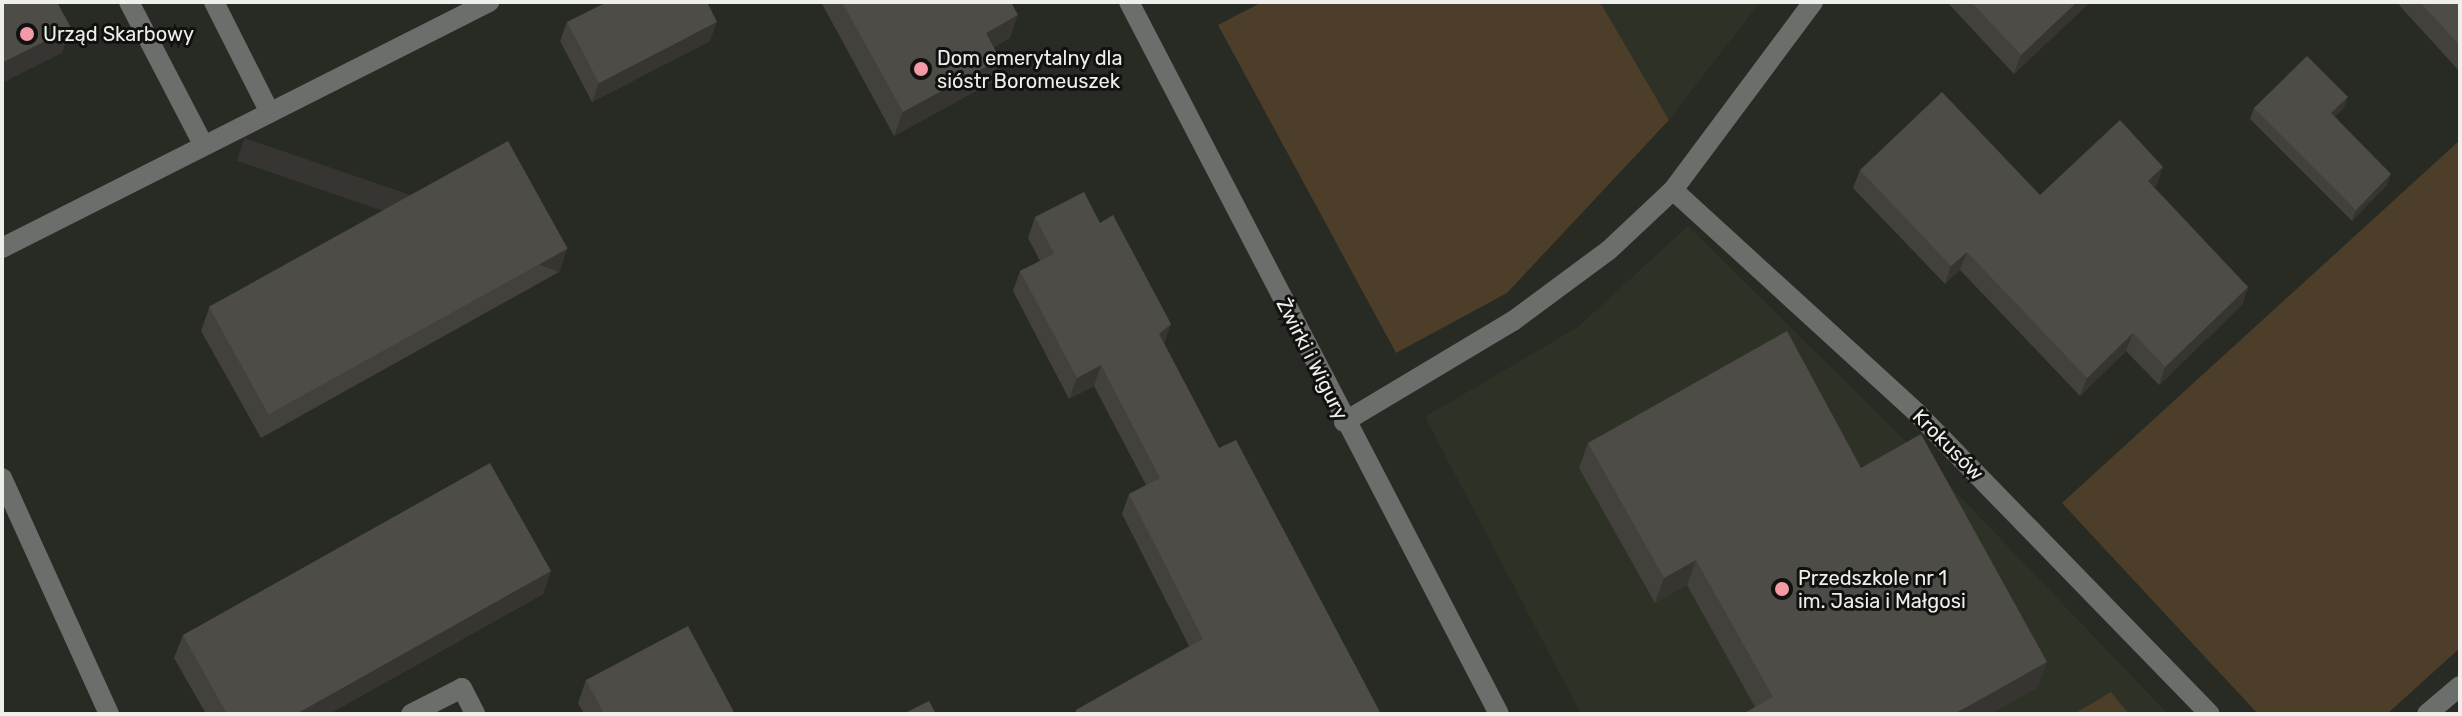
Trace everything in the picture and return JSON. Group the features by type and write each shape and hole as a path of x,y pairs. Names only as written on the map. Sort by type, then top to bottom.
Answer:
{"street":[{"path":"129,2 204,146"},
{"path":"214,2 270,113"},
{"path":"2,248 489,2"},
{"name":"Żwirki i Wigury","path":"1129,2 1344,422 1499,714"},
{"path":"1344,422 1561,288 1673,190 1813,2"},
{"name":"Krokusów","path":"1673,190 1919,415 2210,714"},
{"path":"2,478 109,714"},
{"path":"2427,714 2460,686"},
{"path":"411,714 462,688 475,714"}],"shaded area":[{"path":"1262,2 1600,2 1669,120 1507,293 1396,353 1218,25"},
{"path":"1600,2 1760,2 1669,120"},
{"path":"2460,140 2460,648 2387,714 2258,714 2062,503"},
{"name":"Przedszkole nr 1 im. Jasia i Małgosi","path":"1688,226 1928,463 2168,714 1581,714 1425,417 1578,327"},
{"path":"2111,692 2129,714 2074,714"}],"building":[{"name":"Urząd Skarbowy","path":"2,2 57,2 71,28 2,63"},
{"path":"607,2 707,2 717,22 599,83 567,22"},
{"name":"Dom emerytalny dla sióstr Boromeuszek","path":"842,2 1011,2 1018,15 986,33 1000,59 903,112"},
{"path":"1971,2 2077,2 2021,55"},
{"path":"2420,2 2460,2 2460,46"},
{"path":"2307,56 2348,97 2331,113 2391,174 2356,210 2254,108"},
{"path":"1942,92 2040,195 2120,120 2163,167 2148,181 2248,287 2165,367 2133,333 2087,378 1967,252 1951,266 1860,170"},
{"path":"508,141 568,249 269,414 209,307"},
{"path":"1084,192 1100,223 1113,215 1171,324 1159,334 1219,448 1236,440 1381,714 1078,714 1076,710 1203,639 1129,494 1160,478 1101,365 1077,378 1020,271 1054,254 1035,217"},
{"path":"1787,331 1861,468 1921,434 2047,662 1954,714 1743,714 1773,697 1696,560 1664,578 1588,443"},
{"path":"490,463 551,571 296,714 227,714 183,635"},
{"path":"688,626 735,714 604,714 586,680"},
{"path":"929,701 936,714 903,714"}],"place":[{"name":"Urząd Skarbowy","path":"27,34"},
{"name":"Dom emerytalny dla sióstr Boromeuszek","path":"921,69"},
{"name":"Przedszkole nr 1 im. Jasia i Małgosi","path":"1782,589"}]}
